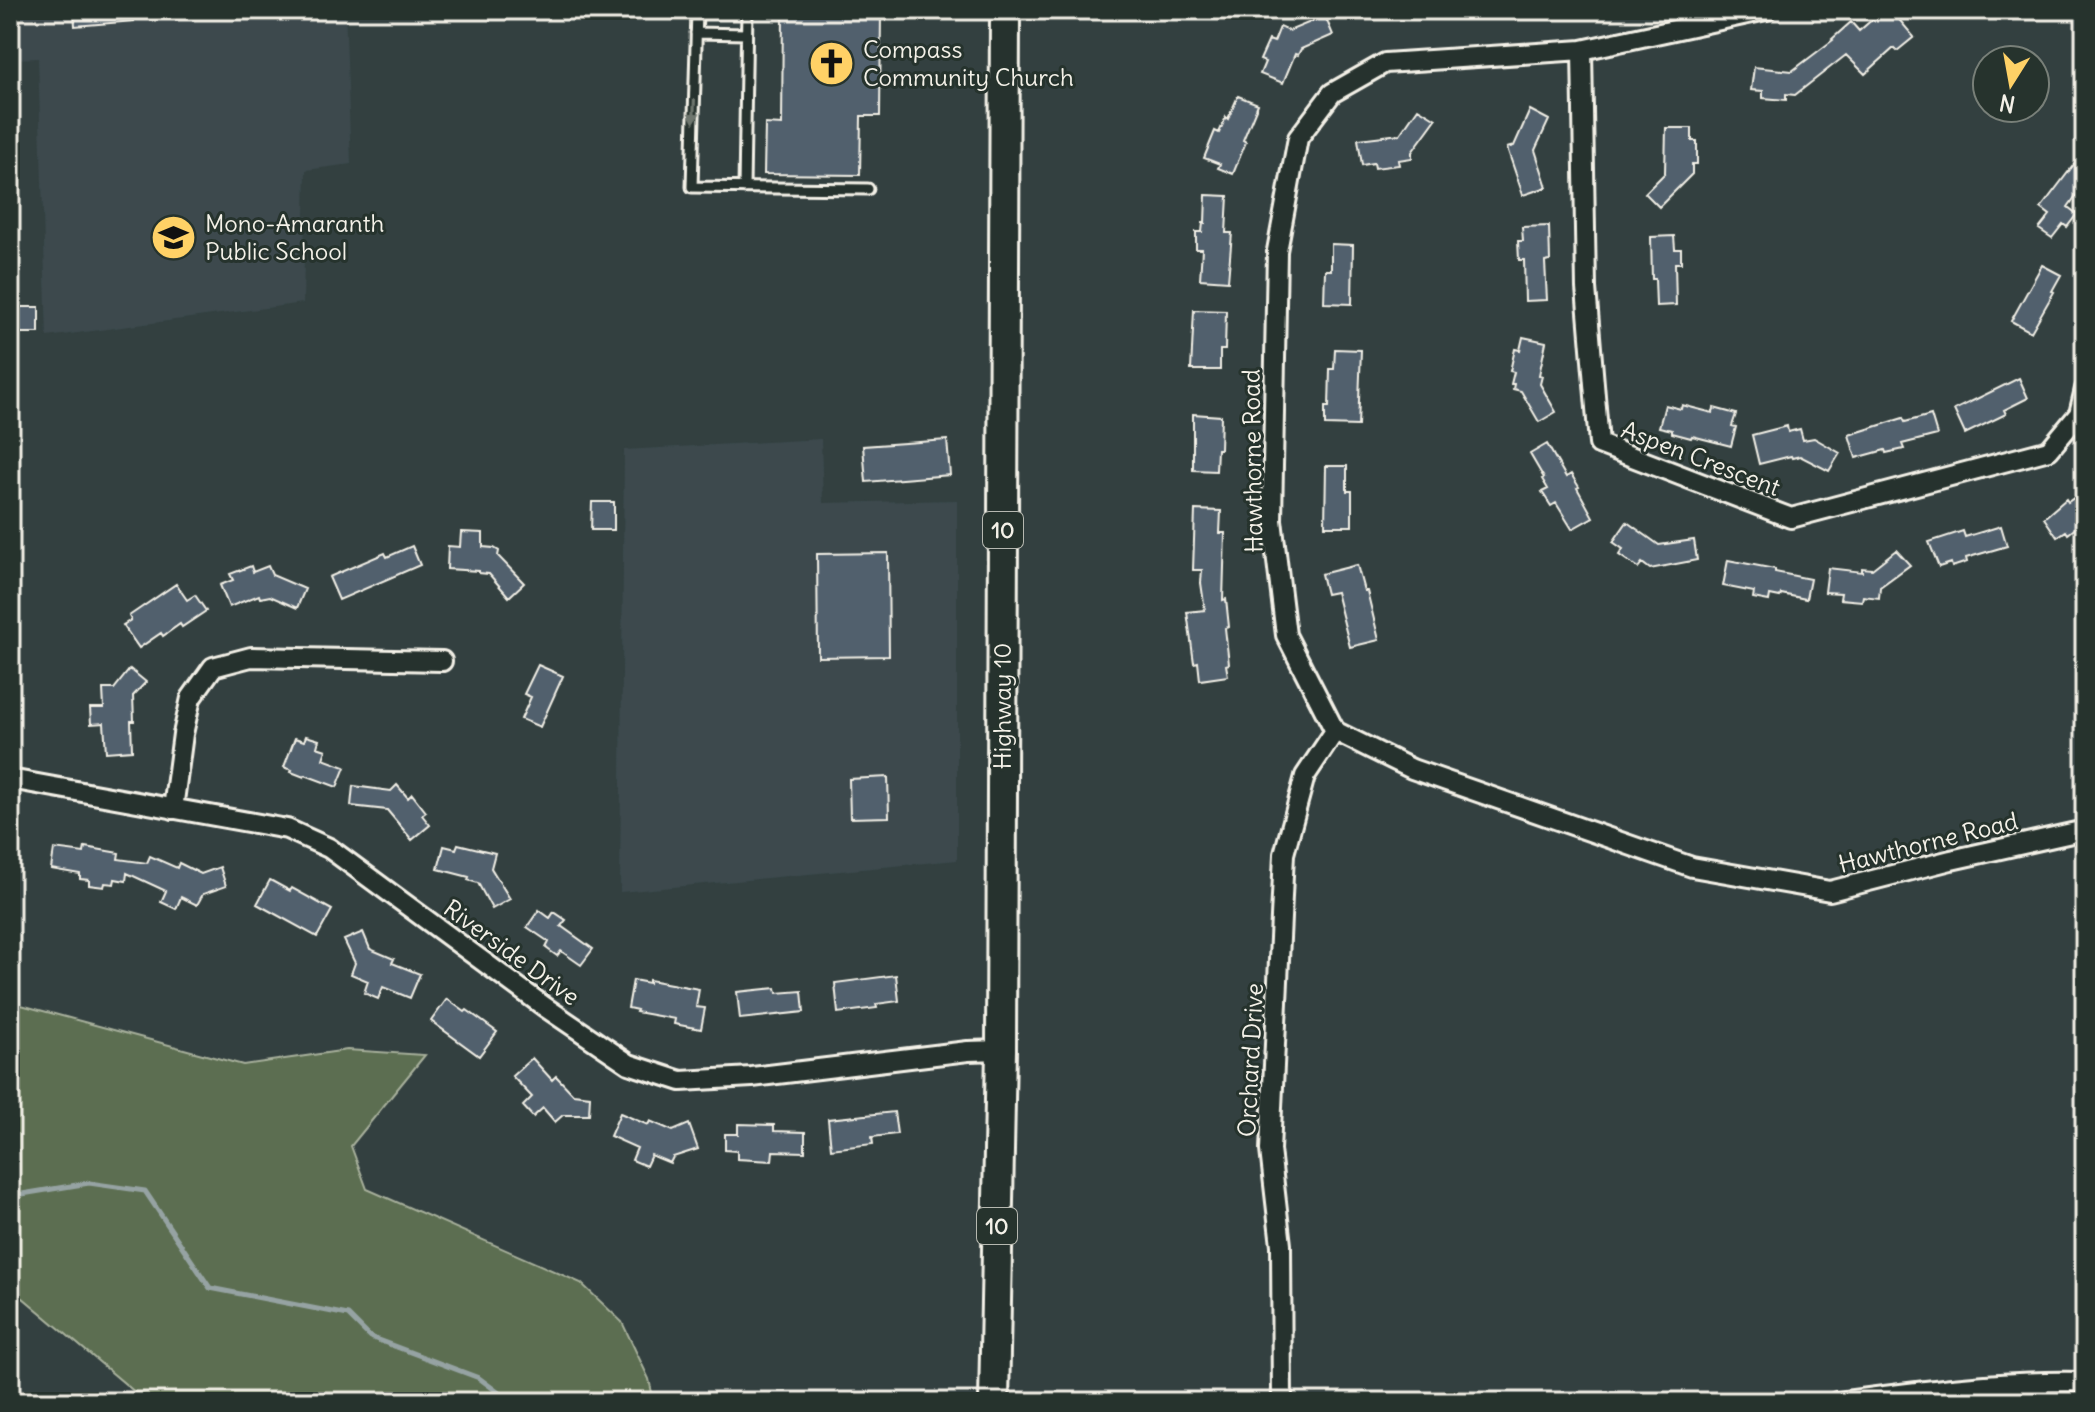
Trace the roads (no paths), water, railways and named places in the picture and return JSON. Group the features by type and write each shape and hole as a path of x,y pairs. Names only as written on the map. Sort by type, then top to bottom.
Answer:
{"highway":[{"name":"Highway 10","path":"994,1402 1001,1050 1005,10"}],"street":[{"name":"Hawthorne Road","path":"1760,11 1582,50 1385,63 1332,93 1298,138 1277,251 1272,520 1286,635 1335,731 1412,769 1692,867 1830,891 2085,830"},
{"name":"Aspen Crescent","path":"1582,50 1586,288 1599,444 1791,518 2049,450 2079,414 2085,389"},
{"path":"173,809 191,698 213,667 251,657 442,661"},
{"name":"Orchard Drive","path":"1282,1402 1281,1245 1270,1150 1284,854 1305,776 1335,731"},
{"name":"Riverside Drive","path":"10,779 287,829 329,848 545,1007 629,1064 681,1081 752,1077 968,1051 1001,1050"},
{"path":"1837,1402 1982,1386 2085,1382"}],"lane":[{"path":"697,10 692,187 868,189"},
{"path":"744,188 747,10"},
{"path":"696,33 746,34"}],"waterway":[{"path":"10,1196 89,1183 145,1191 210,1288 348,1315 370,1337 479,1378 511,1402"}],"place":[{"name":"Compass Community Church","path":"832,63"},
{"name":"Mono-Amaranth Public School","path":"174,237"}]}
